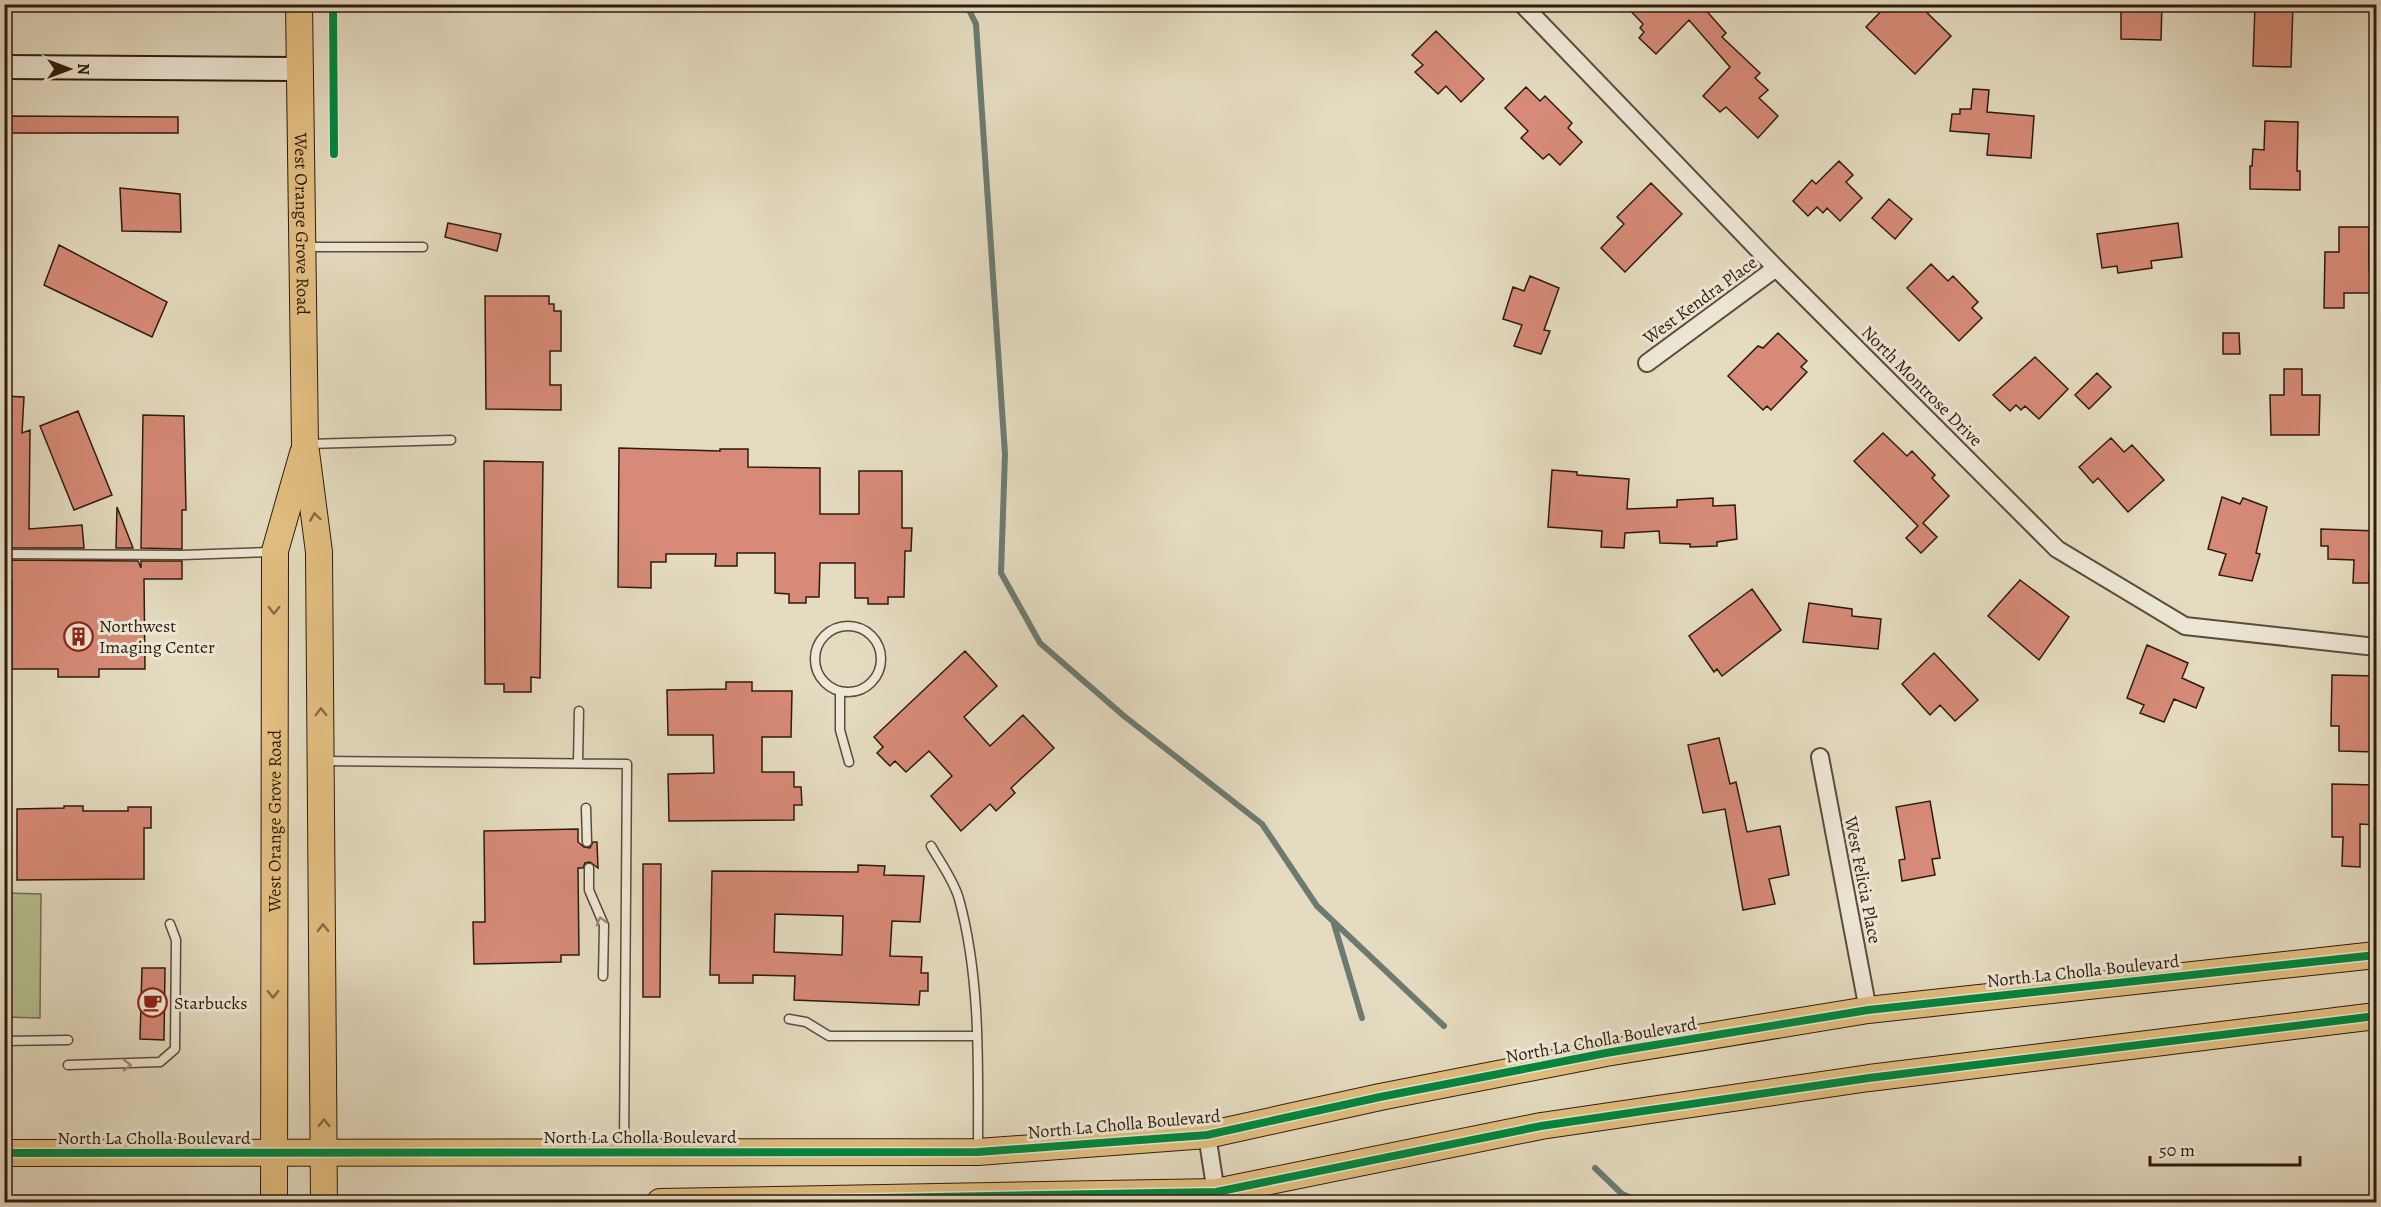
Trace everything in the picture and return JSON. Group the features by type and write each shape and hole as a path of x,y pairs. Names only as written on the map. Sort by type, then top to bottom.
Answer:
{"main road":[{"name":"West Orange Grove Road","path":"299,4 305,444 320,552 324,1203"},
{"name":"West Orange Grove Road","path":"274,1203 274,551 305,444"},
{"name":"North La Cholla Boulevard","path":"4,1153 978,1152 1207,1135 1380,1097 1606,1053 1868,1010 2376,955"},
{"path":"660,1203 1216,1197 1553,1124 1869,1078 2376,1016"}],"street":[{"name":"North Montrose Drive","path":"1522,4 1776,268 2057,549 2184,627 2376,647"},
{"path":"4,67 299,69"},
{"name":"West Kendra Place","path":"1647,363 1776,268"},
{"name":"West Felicia Place","path":"1820,757 1868,1010"},
{"path":"1207,1135 1216,1197"}],"lane":[{"path":"301,247 423,247"},
{"path":"305,444 451,440"},
{"path":"4,554 182,555 274,551"},
{"path":"856,627 874,638 882,658 880,668 870,685 861,691 840,692 821,679 815,657 824,636 833,630 856,627"},
{"path":"840,692 840,730 849,762"},
{"path":"578,763 579,711"},
{"path":"322,761 627,764 624,1152"},
{"path":"586,808 587,842"},
{"path":"931,846 958,897 971,969 976,1036 978,1152"},
{"path":"589,868 589,890 604,926 603,976"},
{"path":"68,1065 160,1062 176,1048 176,940 170,924"},
{"path":"789,1019 806,1022 830,1036 976,1036"},
{"path":"4,1041 68,1040"}],"green space":[{"path":"5,893 41,894 40,1018 5,1017"}],"building":[{"path":"1624,4 1705,4 1703,7 1726,33 1722,37 1760,73 1755,78 1768,90 1759,98 1778,116 1758,138 1726,107 1720,112 1703,96 1730,67 1689,20 1656,54 1639,38 1644,32 1640,28 1643,24"},
{"path":"1888,4 1918,4 1951,36 1915,74 1866,27"},
{"path":"2121,4 2162,4 2161,40 2121,39"},
{"path":"2255,4 2293,4 2291,67 2253,66"},
{"path":"1436,31 1484,79 1461,102 1446,86 1438,94 1415,72 1423,65 1412,55"},
{"path":"1526,87 1540,101 1545,96 1572,123 1568,128 1582,142 1560,165 1549,154 1543,159 1521,138 1528,131 1505,108"},
{"path":"1973,89 1989,90 1987,112 2034,116 2031,158 1987,155 1989,134 1950,131 1952,114 1960,114 1960,109 1971,109"},
{"path":"4,116 178,117 178,133 4,133"},
{"path":"2265,121 2298,122 2297,171 2300,171 2300,190 2250,189 2253,149 2264,150"},
{"path":"1839,161 1853,175 1846,182 1862,198 1840,221 1827,208 1823,213 1817,207 1808,216 1793,201 1812,180 1816,184"},
{"path":"1651,183 1682,214 1625,272 1601,248 1624,224 1617,217"},
{"path":"120,188 180,194 181,232 122,231"},
{"path":"1889,199 1912,219 1895,239 1872,218"},
{"path":"448,223 501,234 497,251 445,237"},
{"path":"2178,223 2182,257 2151,261 2152,268 2118,273 2117,266 2102,268 2097,234"},
{"path":"2339,227 2369,227 2369,270 2372,270 2372,293 2344,293 2344,308 2324,308 2325,252 2339,252"},
{"path":"59,245 167,302 152,337 44,285"},
{"path":"1931,264 1948,281 1953,276 1978,302 1972,308 1982,318 1959,341 1907,288"},
{"path":"1530,276 1559,288 1544,330 1550,331 1541,354 1514,346 1522,325 1503,319 1513,287 1524,291"},
{"path":"485,296 549,296 549,304 554,304 554,311 561,311 561,351 550,351 550,385 561,385 561,410 486,409"},
{"path":"1778,333 1807,361 1801,367 1807,372 1771,410 1767,406 1763,410 1728,376 1758,346 1763,348"},
{"path":"2223,333 2239,333 2240,354 2223,354"},
{"path":"2035,357 2068,389 2039,419 2025,406 2021,410 2016,405 2010,411 1993,395"},
{"path":"2284,369 2302,369 2302,395 2320,395 2319,435 2271,435 2270,395 2284,395"},
{"path":"2097,373 2111,387 2089,409 2075,395"},
{"path":"4,396 24,397 22,433 30,430 29,529 82,525 84,548 4,548"},
{"path":"78,411 112,495 74,510 40,426"},
{"path":"143,415 184,416 186,510 182,510 182,549 141,548"},
{"path":"1883,433 1907,456 1912,451 1935,475 1932,478 1949,496 1923,523 1937,537 1921,553 1906,538 1918,526 1854,461"},
{"path":"2111,438 2124,452 2132,445 2164,480 2128,512 2098,478 2093,483 2079,467"},
{"path":"619,448 720,451 720,449 748,449 748,467 820,468 820,514 859,514 859,471 902,471 902,528 912,528 911,551 905,551 904,597 888,597 888,604 868,604 868,598 855,598 855,563 820,563 819,597 806,597 806,603 789,603 789,594 775,593 775,553 737,553 737,566 715,566 716,554 666,554 666,562 651,562 651,588 618,587"},
{"path":"484,461 543,462 540,678 531,677 531,692 504,692 504,684 485,684"},
{"path":"1552,470 1577,472 1577,475 1629,479 1627,509 1677,507 1677,500 1713,498 1713,506 1735,505 1737,539 1717,542 1717,546 1690,547 1690,544 1660,543 1659,531 1625,533 1624,548 1601,547 1602,531 1548,527"},
{"path":"2222,497 2240,504 2243,498 2267,507 2256,553 2260,554 2252,581 2219,575 2226,554 2208,549"},
{"path":"117,507 133,548 116,548"},
{"path":"2321,529 2376,531 2376,572 2369,572 2369,583 2353,583 2354,560 2328,559 2328,546 2321,546"},
{"path":"4,560 138,561 141,568 141,561 182,561 182,579 144,579 145,669 99,669 99,677 58,677 58,669 12,669 12,580 4,580"},
{"path":"2020,580 2069,617 2039,660 1988,616"},
{"path":"1752,589 1781,630 1722,676 1717,669 1714,672 1689,636"},
{"path":"1809,603 1852,609 1852,616 1881,619 1878,649 1803,642"},
{"path":"2147,645 2188,663 2182,678 2204,688 2196,708 2174,699 2164,722 2140,713 2144,705 2127,698"},
{"path":"965,651 997,686 964,717 990,746 1023,715 1054,748 1011,788 1015,793 996,811 990,804 961,831 931,796 952,776 929,751 906,772 895,761 890,766 877,753 883,747 874,737"},
{"path":"1934,653 1978,700 1955,721 1940,705 1930,715 1902,684"},
{"path":"2332,675 2375,676 2376,752 2339,751 2339,726 2331,726"},
{"path":"726,682 752,682 752,691 792,691 791,737 762,737 762,772 794,772 794,787 801,787 802,805 794,805 794,820 669,821 668,774 714,773 713,735 668,735 667,690 726,689"},
{"path":"1719,738 1730,784 1736,782 1747,832 1780,826 1789,875 1769,879 1775,904 1743,910 1725,809 1703,813 1688,745"},
{"path":"2332,784 2376,785 2376,825 2360,824 2360,867 2342,866 2343,837 2332,837"},
{"path":"1930,801 1940,858 1932,859 1935,875 1902,881 1899,860 1905,859 1896,807"},
{"path":"64,806 83,806 83,811 128,811 128,807 151,807 151,828 144,828 144,879 17,880 17,809 64,808"},
{"path":"578,829 578,842 584,847 590,848 593,842 597,842 598,868 590,862 585,863 583,868 578,868 579,955 561,955 561,962 474,964 473,922 485,922 484,831"},
{"path":"643,864 661,864 660,997 643,997"},
{"path":"858,865 885,866 884,875 924,876 920,922 892,921 890,956 922,957 921,973 928,973 928,991 920,991 919,1005 794,1000 795,976 753,975 753,983 719,983 719,975 710,975 712,871 858,872","holes":["775,914 843,916 842,955 774,952"]},
{"name":"Starbucks","path":"142,968 165,968 164,1040 140,1039"}],"waterway":[{"path":"966,4 976,24 1005,454 1001,573 1040,643 1124,716 1262,824 1317,906 1444,1026"},
{"path":"1334,924 1362,1018"},
{"path":"1595,1168 1622,1194 1641,1202"}],"cycle path":[{"path":"333,4 334,154"},
{"path":"4,1153 978,1152 1207,1135 1380,1097 1606,1053 1868,1010 2376,955"},
{"path":"660,1202 1216,1192 1541,1126 1869,1078 2376,1016"}],"place":[{"name":"Northwest Imaging Center","path":"78,636"},
{"name":"Starbucks","path":"153,1003"}]}
